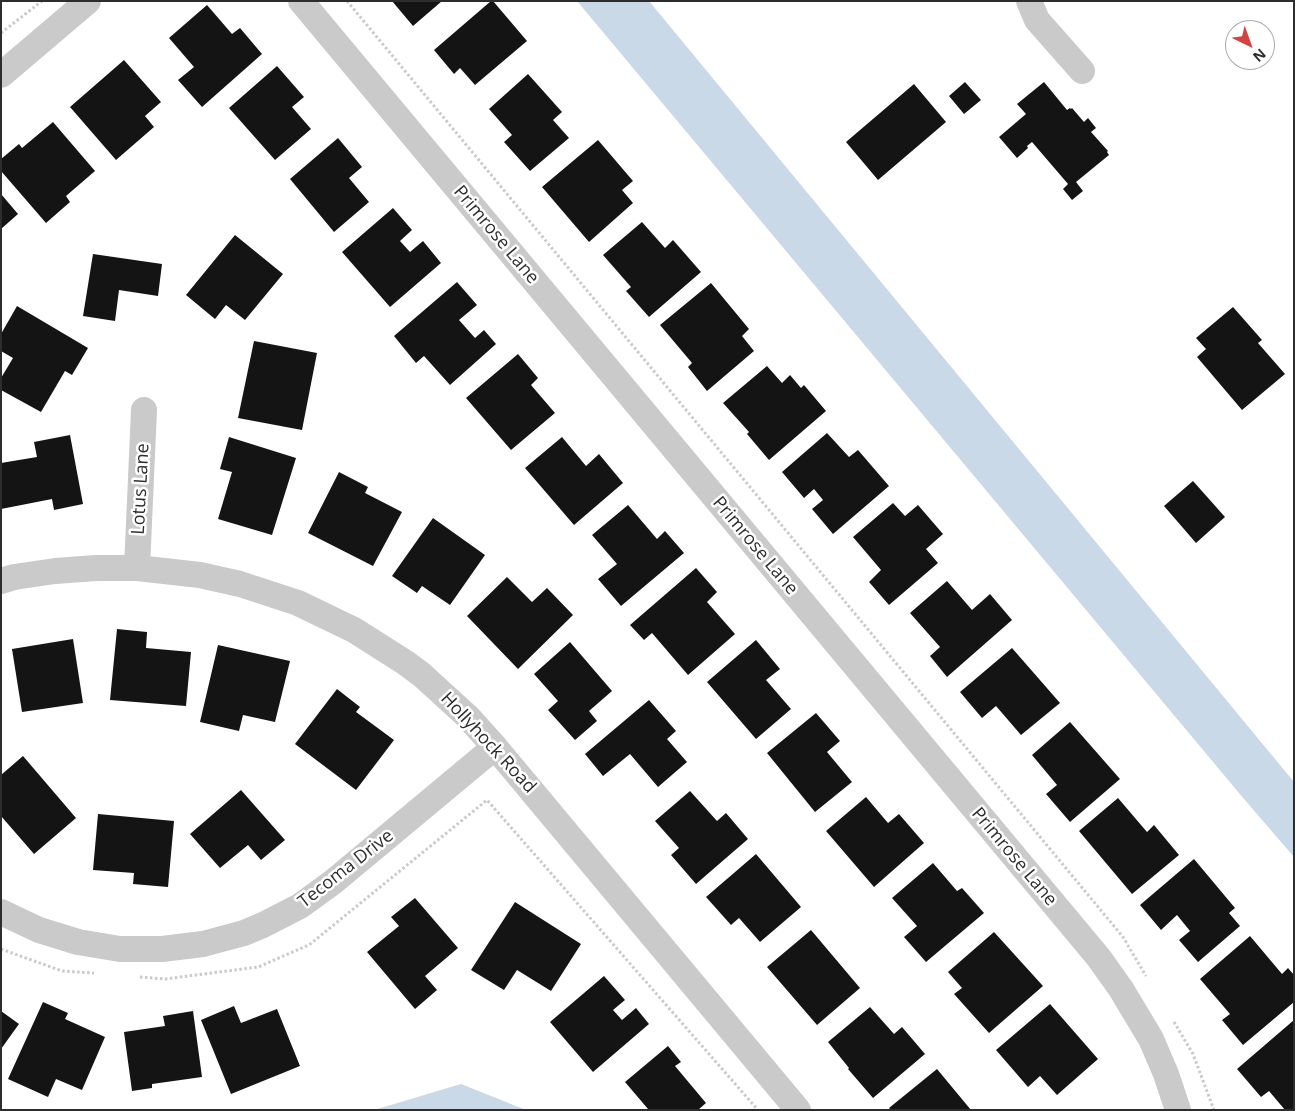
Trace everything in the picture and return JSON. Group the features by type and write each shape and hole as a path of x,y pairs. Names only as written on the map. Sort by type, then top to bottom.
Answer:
{"street":[{"path":"1,75 88,1"},
{"name":"Primrose Lane","path":"301,1 1098,958 1121,989 1151,1039 1166,1074 1178,1110"},
{"path":"1029,1 1038,20 1082,71"},
{"name":"Lotus Lane","path":"137,568 144,410"},
{"name":"Hollyhock Road","path":"1,580 55,571 96,568 137,568 200,575 240,584 298,604 354,630 406,663 468,716 496,747 798,1110"},
{"name":"Tecoma Drive","path":"1,912 39,930 78,942 120,949 162,950 203,944 244,933 300,906 333,882 496,747"}],"path":[{"path":"1,34 42,1"},
{"path":"347,1 1123,937 1148,979"},
{"path":"137,977 165,979 258,967 309,945 487,800 758,1110"},
{"path":"1,949 62,971 100,974"},
{"path":"1173,1020 1193,1054 1214,1110"}],"water":[{"path":"577,1 649,1 1294,782 1294,857 1244,799"},
{"path":"461,1084 526,1110 374,1110"}],"building":[{"path":"392,1 442,1 413,26"},
{"path":"491,1 527,41 475,85 460,68 454,74 434,50"},
{"path":"207,5 232,34 240,28 262,54 202,107 178,80 194,67 169,38"},
{"path":"124,60 161,102 145,116 154,127 116,160 70,107"},
{"path":"277,66 304,97 292,107 311,129 275,160 229,108"},
{"path":"528,74 562,112 553,120 569,138 530,171 504,142 512,135 489,109"},
{"path":"965,82 981,100 964,114 949,96"},
{"path":"1044,82 1067,110 1072,108 1084,122 1088,118 1096,128 1091,132 1108,151 1109,155 1076,182 1083,191 1072,200 1063,189 1068,184 1032,142 1017,158 999,137 1026,114 1017,104"},
{"path":"914,84 946,122 878,180 846,142"},
{"path":"53,122 95,171 66,196 70,202 46,223 1,171 1,159 19,144 22,148"},
{"path":"338,138 362,167 349,178 369,202 334,232 290,179"},
{"path":"598,140 633,181 622,190 633,203 589,242 542,187"},
{"path":"1,194 18,214 1,229"},
{"path":"393,208 412,230 400,241 410,252 423,241 441,263 390,307 342,252"},
{"path":"642,222 665,248 673,240 701,272 649,317 626,291 631,287 603,255"},
{"path":"235,235 283,274 245,320 226,305 215,319 186,295"},
{"path":"93,254 162,264 158,296 119,290 115,321 83,316"},
{"path":"457,282 477,305 459,320 475,338 484,330 496,344 450,385 424,356 416,363 394,336"},
{"path":"711,283 749,329 742,336 754,351 707,391 688,367 692,363 660,325"},
{"path":"17,306 88,348 72,375 65,371 41,412 1,390 1,378 13,358 1,351 1,334"},
{"path":"1233,307 1262,340 1258,343 1285,374 1242,410 1197,357 1206,349 1196,338"},
{"path":"254,341 317,353 302,430 238,418"},
{"path":"518,354 538,378 531,385 555,413 511,450 466,398"},
{"path":"767,366 782,383 790,375 801,388 804,385 826,411 769,460 747,434 749,432 723,403"},
{"path":"827,433 849,457 858,450 889,486 833,534 812,509 823,500 814,489 804,498 782,472"},
{"path":"70,435 83,504 54,510 52,499 1,509 1,463 37,457 34,442"},
{"path":"229,437 296,458 272,535 218,519 232,472 220,469"},
{"path":"562,437 586,466 599,454 623,483 574,525 525,468"},
{"path":"339,472 368,487 365,493 402,512 373,566 308,533"},
{"path":"1193,481 1225,517 1196,543 1164,506"},
{"path":"893,503 905,516 918,505 943,534 926,549 938,563 889,605 869,582 881,570 853,537"},
{"path":"628,505 657,539 665,531 684,553 621,606 598,579 617,564 592,535"},
{"path":"433,518 485,555 450,605 422,586 417,593 392,576"},
{"path":"696,568 717,592 707,602 735,634 688,675 652,633 644,640 630,625"},
{"path":"507,577 532,602 547,588 573,615 518,669 467,616"},
{"path":"947,581 972,610 990,594 1012,620 947,677 930,656 940,647 910,613"},
{"path":"117,629 147,632 146,648 191,652 186,706 110,700"},
{"path":"73,639 83,703 22,712 12,649"},
{"path":"756,640 780,669 766,680 791,709 756,739 707,682"},
{"path":"570,642 612,691 589,711 597,721 575,740 548,710 558,701 534,674"},
{"path":"218,645 290,661 275,722 243,715 239,731 200,722"},
{"path":"1012,648 1060,703 1021,735 996,706 982,718 960,692"},
{"path":"337,689 360,707 356,712 394,740 356,790 295,744"},
{"path":"649,700 676,731 667,739 687,762 658,787 630,754 603,776 585,754"},
{"path":"816,713 840,741 827,752 852,782 815,812 767,753"},
{"path":"1070,722 1120,779 1070,822 1046,794 1057,785 1032,755"},
{"path":"23,756 76,818 34,854 1,816 1,775"},
{"path":"241,790 285,840 261,860 248,845 220,868 190,834"},
{"path":"690,791 717,821 726,813 748,839 696,884 671,855 679,848 655,821"},
{"path":"866,797 888,823 899,814 924,843 874,887 826,831"},
{"path":"1118,798 1147,832 1154,825 1179,855 1132,894 1079,831"},
{"path":"98,814 174,821 168,887 133,884 134,873 93,870"},
{"path":"756,854 801,907 760,942 739,918 731,925 706,897"},
{"path":"1194,859 1235,908 1229,913 1240,926 1198,962 1179,940 1190,931 1177,915 1161,930 1140,905"},
{"path":"933,863 957,891 962,888 984,913 926,962 904,937 917,926 892,898"},
{"path":"415,898 458,948 425,976 437,990 415,1009 367,952 399,926 391,917"},
{"path":"515,902 581,944 551,991 517,970 504,990 471,970"},
{"path":"811,930 860,988 817,1025 767,967"},
{"path":"994,932 1043,986 989,1033 954,994 962,988 948,972"},
{"path":"1250,936 1282,974 1288,968 1294,975 1294,1002 1243,1045 1222,1020 1230,1014 1200,979"},
{"path":"604,976 625,1000 613,1010 622,1020 636,1008 649,1024 593,1072 550,1022"},
{"path":"43,1002 68,1013 65,1019 105,1037 82,1090 56,1079 48,1097 8,1079"},
{"path":"1050,1004 1098,1059 1057,1095 1040,1076 1028,1087 996,1050"},
{"path":"234,1006 241,1023 277,1009 300,1066 231,1094 201,1020"},
{"path":"870,1007 894,1034 902,1027 925,1054 873,1098 828,1042"},
{"path":"1,1011 19,1024 1,1049"},
{"path":"193,1011 202,1077 152,1084 152,1088 132,1091 124,1032 165,1026 163,1016"},
{"path":"1294,1020 1294,1110 1285,1110 1269,1091 1261,1097 1237,1069"},
{"path":"668,1046 681,1062 675,1066 706,1103 698,1110 646,1110 648,1109 625,1082"},
{"path":"937,1069 971,1110 891,1110 889,1108"}]}
